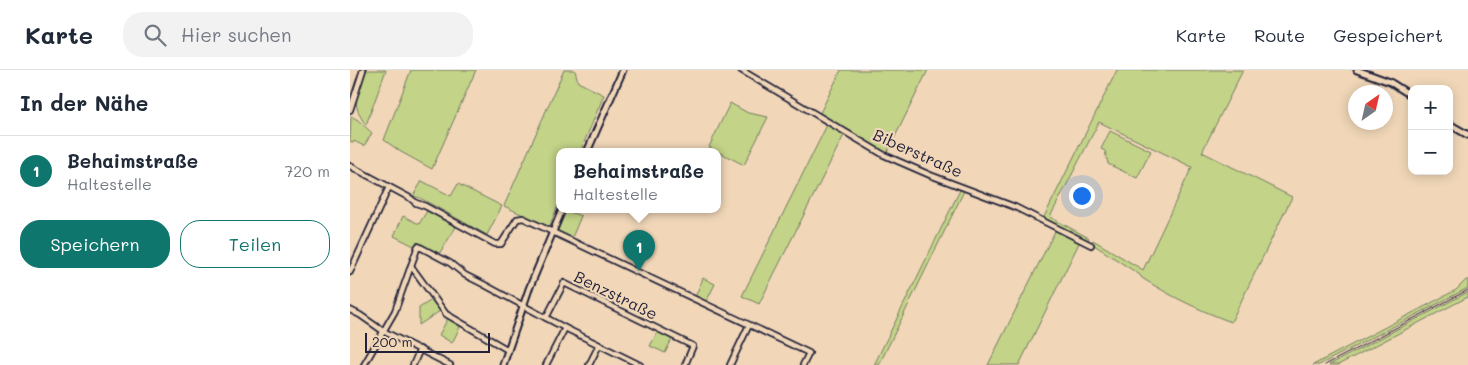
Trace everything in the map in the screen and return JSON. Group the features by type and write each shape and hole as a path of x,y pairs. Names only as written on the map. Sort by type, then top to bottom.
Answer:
{"street":[{"path":"350,110 363,70"},
{"path":"588,148 623,70"},
{"name":"Biberstraße","path":"741,70 884,155 930,175 1015,207 1091,246"},
{"path":"1357,70 1390,82 1408,93"},
{"path":"1453,126 1468,135"},
{"path":"350,166 417,200 495,244 501,244 519,218 809,353 803,365"},
{"path":"350,272 389,187"},
{"path":"503,365 523,305 561,213"},
{"path":"364,365 395,311 418,246 450,263 465,275 640,365"},
{"path":"411,266 446,314 508,350"},
{"name":"Benzstraße","path":"546,318 564,283 693,346 685,365"},
{"path":"350,310 383,331 450,365"},
{"path":"730,365 749,325"},
{"path":"546,365 565,328"},
{"path":"589,365 599,344"},
{"path":"413,365 420,349"}],"green space":[{"path":"365,70 386,70 366,125 358,111 356,99"},
{"path":"411,70 476,70 432,169 384,140"},
{"path":"564,70 575,70 578,82 604,95 582,148 556,148 556,210 549,227 504,206"},
{"path":"841,70 928,70 886,155 819,115"},
{"path":"1117,70 1243,70 1202,152 1292,197 1231,322 1164,291 1091,243 1093,240 1143,270 1192,167 1099,122 1050,217 1089,238 1087,241 1043,219"},
{"path":"730,103 748,113 768,117 744,165 721,153 721,148 709,147"},
{"path":"351,116 372,133 364,146 350,141"},
{"path":"828,123 845,133 759,304 742,296"},
{"path":"1110,131 1151,151 1137,178 1108,164 1105,151 1101,149"},
{"path":"422,181 451,196 458,184 502,206 487,235 413,196"},
{"path":"961,188 965,189 879,365 874,365"},
{"path":"427,211 456,227 439,254 418,243 416,247 394,236 403,216 419,224"},
{"path":"564,213 573,213 581,216 571,240 556,232"},
{"path":"1056,229 1080,241 1019,365 988,365"},
{"path":"703,278 715,284 706,302 695,297"},
{"path":"1468,280 1468,288 1319,365 1313,365 1456,290"},
{"path":"1468,292 1468,297 1338,365 1329,365"},
{"path":"433,299 440,311 419,325 419,308"},
{"path":"448,318 461,325 452,343 439,335"},
{"path":"658,331 672,339 665,353 650,346"}],"railway":[{"path":"1325,365 1468,290"}],"place":[{"name":"Behaimstraße","path":"639,271"}]}
